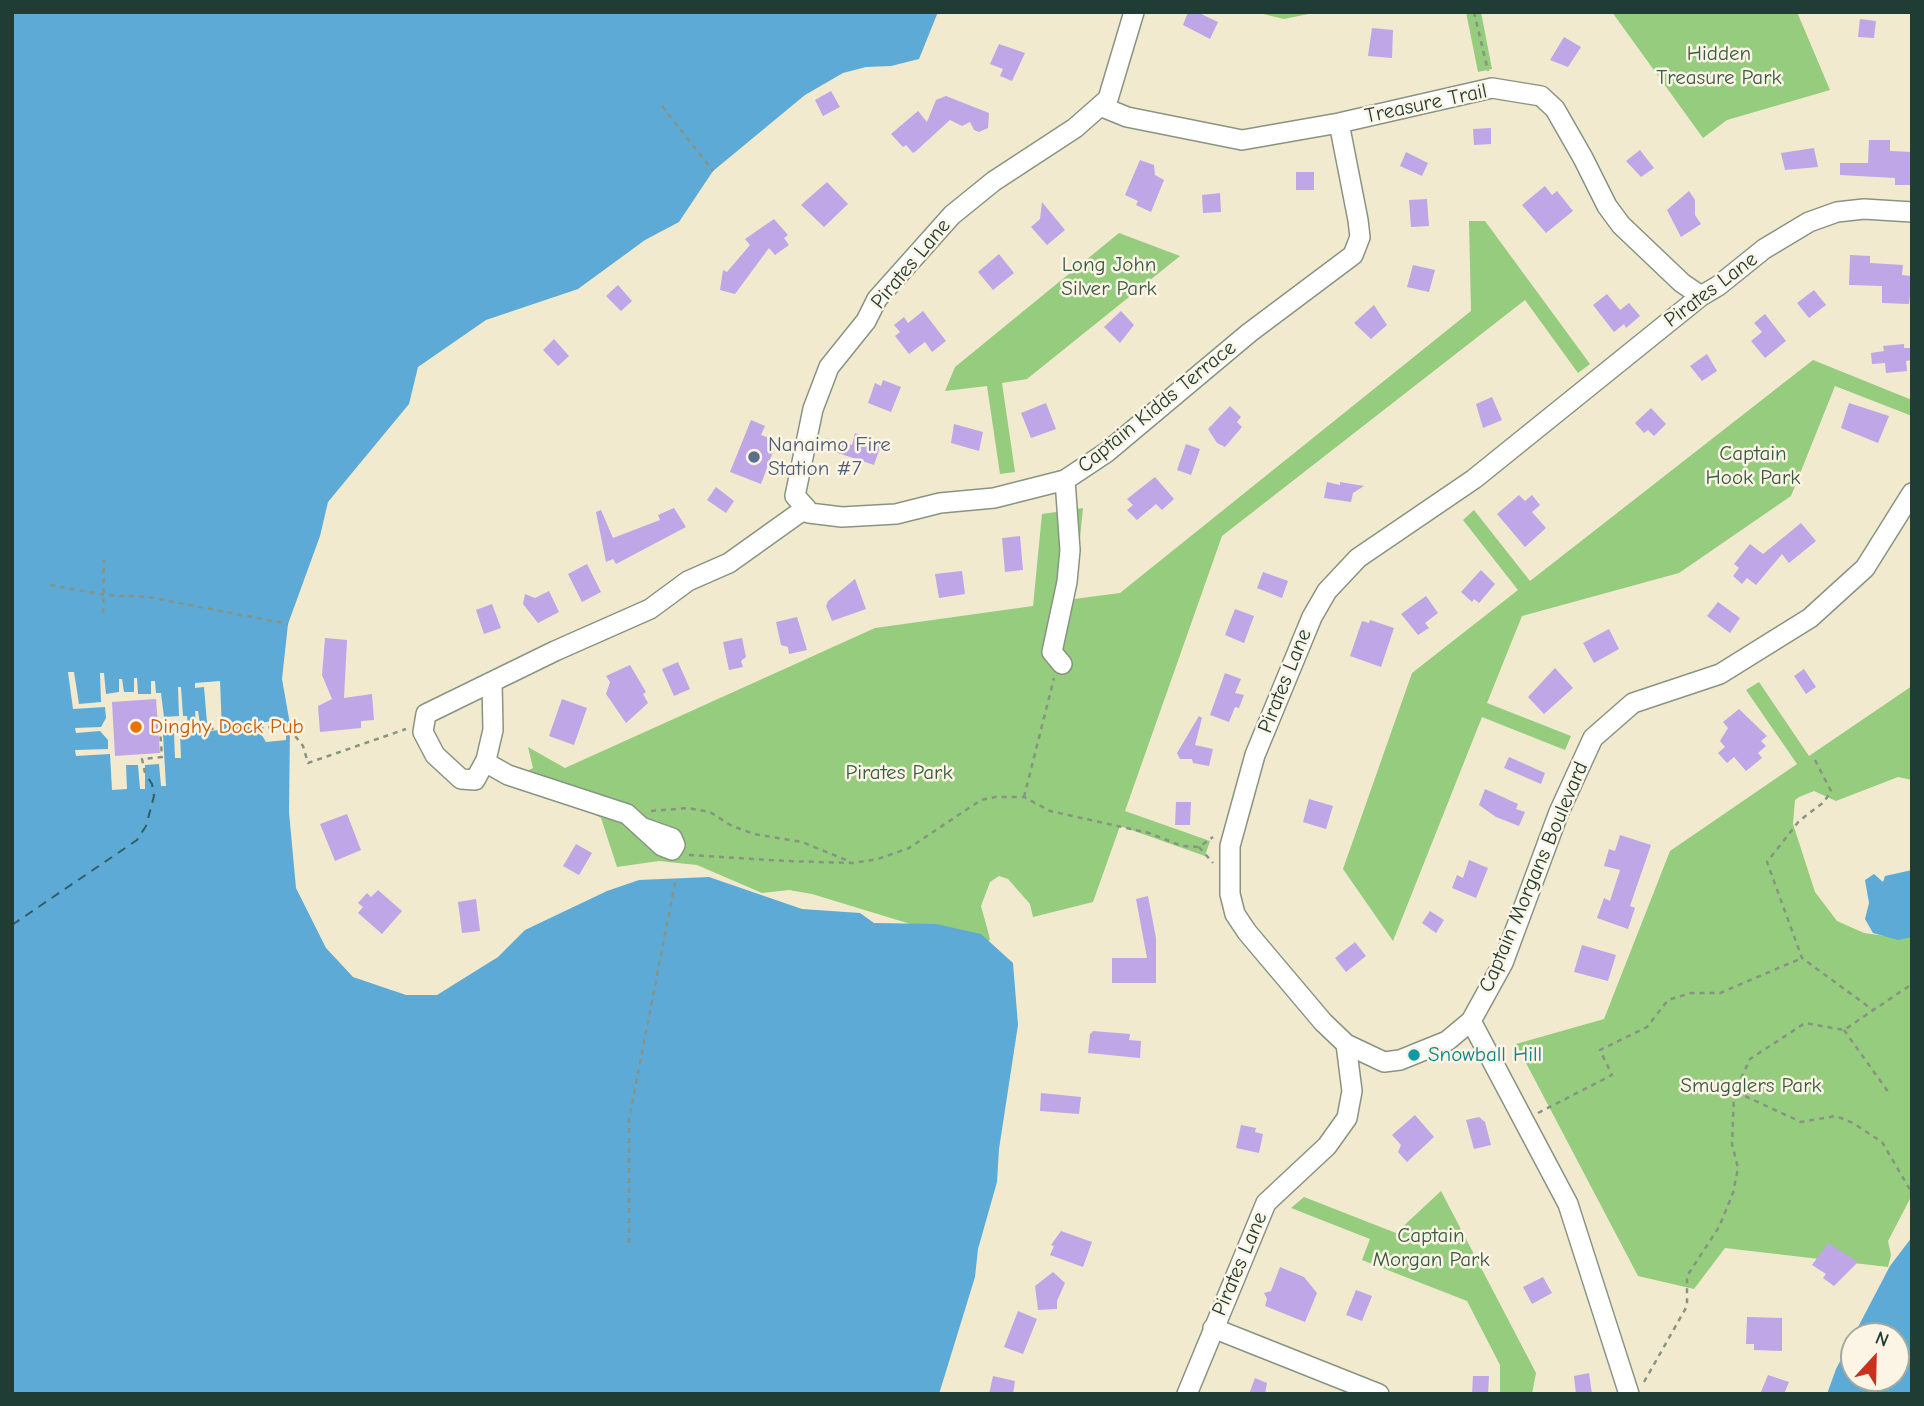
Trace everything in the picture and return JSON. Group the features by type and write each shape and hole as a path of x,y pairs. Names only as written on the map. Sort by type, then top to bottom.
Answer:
{"street":[{"name":"Pirates Lane","path":"806,508 794,496 813,409 829,367 866,321 877,299 952,215 994,181 1075,128 1108,99 1134,12"},
{"name":"Treasure Trail","path":"1100,106 1127,117 1242,141 1339,123 1492,88 1541,96 1555,109 1620,225 1682,283 1701,296"},
{"name":"Captain Kidds Terrace","path":"806,508 809,513 842,517 895,514 940,503 994,498 1065,480 1107,452 1249,333 1353,255 1360,237 1359,220 1339,123"},
{"name":"Pirates Lane","path":"1186,1394 1266,1203 1326,1146 1347,1118 1352,1091 1346,1044 1323,1022 1236,914 1230,894 1230,846 1255,755 1312,617 1327,591 1358,558 1474,479 1701,296 1718,286 1764,249 1809,222 1837,212 1864,209 1912,212"},
{"path":"1060,664 1052,652 1067,582 1070,550 1065,480"},
{"name":"Captain Morgans Boulevard","path":"1471,1021 1503,963 1559,812 1593,738 1633,703 1720,674 1810,618 1865,568 1895,524 1912,492"},
{"path":"492,682 493,730 485,762 475,780 461,779 435,755 423,732 426,715 492,682 650,609 688,581 729,563 806,508"},
{"path":"485,762 508,775 634,821 662,846 672,850"},
{"path":"1346,1044 1384,1062 1400,1060 1447,1041 1471,1021 1568,1204 1629,1394"},
{"path":"1213,1328 1379,1394"}],"path":[{"path":"1474,12 1492,88"},
{"path":"663,106 713,172"},
{"path":"103,612 104,560"},
{"path":"50,585 105,595 148,597 288,624"},
{"path":"1024,797 1060,664"},
{"path":"145,772 142,759 162,757 160,730 282,727 292,732 303,746 308,763 341,754 425,721"},
{"path":"1815,760 1831,791 1824,802 1800,821 1767,862 1802,958 1874,1011"},
{"path":"672,850 700,856 853,863 878,859 909,848 981,800 995,797 1024,797 1051,811 1136,830 1182,846 1199,847 1236,821"},
{"path":"634,821 688,808 710,812 732,826 754,834 802,842 853,863"},
{"path":"629,1243 629,1119 676,878"},
{"path":"1524,1120 1612,1075 1600,1050 1647,1027 1668,1000 1691,993 1720,993 1802,958"},
{"path":"1638,1394 1686,1306 1687,1276 1719,1227 1733,1193 1738,1168 1732,1144 1735,1092 1750,1059 1805,1023 1844,1030 1912,984"},
{"path":"1844,1030 1889,1093"},
{"path":"1735,1092 1801,1122 1836,1116 1853,1123 1882,1142 1912,1193"}],"green space":[{"path":"1255,12 1318,12 1284,19"},
{"path":"1466,12 1481,12 1492,69 1478,72"},
{"name":"Hidden Treasure Park","path":"1612,12 1797,12 1830,90 1727,120 1703,138"},
{"name":"Pirates Park","path":"1469,221 1485,221 1590,364 1578,373 1525,300 1222,536 1125,811 1210,841 1205,856 1120,826 1093,902 1033,917 1030,904 1008,879 999,876 990,882 981,906 990,939 986,947 812,894 789,890 762,893 697,865 659,861 617,867 601,818 523,773 533,768 528,747 565,768 875,628 1033,606 1042,514 1083,508 1074,599 1120,593 1471,311"},
{"name":"Long John Silver Park","path":"1119,233 1180,256 1027,379 1002,383 1015,472 1000,474 987,386 945,391 955,367"},
{"name":"Captain Hook Park","path":"1813,360 1912,400 1912,416 1835,386 1791,496 1679,573 1522,616 1487,703 1571,736 1565,750 1482,717 1393,941 1343,869 1412,673 1518,590 1463,520 1474,510 1530,581"},
{"name":"Smugglers Park","path":"1759,682 1809,756 1912,686 1912,780 1898,777 1836,801 1814,791 1795,800 1793,824 1815,892 1837,921 1864,933 1886,936 1912,933 1912,1195 1888,1241 1891,1255 1888,1267 1725,1248 1694,1289 1638,1276 1516,1044 1604,1019 1670,851 1797,764 1746,690"},
{"name":"Captain Morgan Park","path":"1441,1191 1536,1373 1532,1394 1500,1394 1500,1365 1467,1301 1362,1260 1370,1239 1291,1208 1304,1197 1396,1233"}],"water":[{"path":"12,12 938,12 919,59 843,73 805,95 713,171 679,222 645,240 578,289 486,320 418,367 409,404 328,502 320,536 288,624 282,679 290,724 289,812 296,888 326,948 353,977 406,995 437,995 498,957 525,930 607,891 639,880 709,877 802,909 860,913 874,923 936,924 981,934 1013,963 1018,1025 999,1149 997,1182 978,1249 975,1277 939,1394 12,1394"},
{"path":"1912,870 1912,937 1898,940 1873,933 1865,919 1869,903 1865,880 1874,874 1883,882 1885,876"},
{"path":"1912,1237 1912,1394 1827,1394 1840,1361 1840,1392 1910,1392 1910,1322 1861,1322 1890,1266"}],"pier":[{"path":"68,672 74,672 79,704 101,702 100,673 104,673 106,694 119,692 119,679 122,679 124,692 134,692 134,678 137,678 138,694 151,694 151,681 155,681 156,693 161,693 164,717 179,716 178,687 181,687 183,716 187,716 188,725 196,724 195,711 198,711 200,724 207,723 204,687 195,688 195,683 220,681 222,730 180,733 181,758 175,758 174,733 163,734 166,786 161,786 159,764 145,765 145,789 140,789 138,765 126,765 127,789 112,790 110,754 76,756 75,750 108,749 108,740 100,731 76,733 75,728 101,727 106,718 105,707 73,709"},
{"path":"283,718 286,726 292,730 291,734 286,731 286,740 266,742 261,734 254,734 254,725"}],"building":[{"path":"1188,12 1197,12 1218,22 1210,39 1183,25"},
{"path":"1860,19 1876,21 1874,38 1858,37"},
{"path":"1372,28 1393,30 1392,58 1368,56"},
{"path":"1564,37 1581,47 1568,67 1550,60"},
{"path":"999,44 1025,53 1012,81 1000,76 1003,69 990,64"},
{"path":"831,91 840,107 823,116 815,100"},
{"path":"946,96 989,113 988,128 979,132 974,130 970,122 962,126 950,120 913,153 891,134 918,111 927,122 936,100"},
{"path":"1491,128 1491,144 1474,145 1473,129"},
{"path":"1869,140 1890,140 1890,151 1912,152 1910,185 1895,185 1895,178 1840,175 1840,163 1868,163"},
{"path":"1814,148 1818,167 1785,170 1781,153"},
{"path":"1640,150 1654,168 1641,177 1626,161"},
{"path":"1406,152 1428,163 1422,176 1400,166"},
{"path":"1140,160 1154,165 1155,175 1164,180 1151,212 1136,205 1138,201 1125,195"},
{"path":"1296,172 1314,172 1314,190 1296,190"},
{"path":"827,182 848,204 824,227 801,205"},
{"path":"1545,186 1552,195 1557,191 1573,211 1546,233 1522,205"},
{"path":"1689,191 1695,200 1695,215 1701,224 1681,237 1667,210"},
{"path":"1220,193 1221,212 1203,213 1202,195"},
{"path":"1427,199 1429,226 1411,227 1409,200"},
{"path":"1042,202 1065,230 1047,245 1031,227 1040,219"},
{"path":"774,219 788,235 784,238 789,245 775,255 769,248 735,294 720,290 723,270 727,272 750,245 745,239"},
{"path":"999,254 1014,273 993,290 978,272"},
{"path":"1850,255 1870,256 1870,263 1903,265 1902,275 1912,276 1909,304 1882,303 1882,286 1849,285"},
{"path":"1413,265 1435,270 1429,292 1407,287"},
{"path":"618,285 632,301 621,311 606,296"},
{"path":"1814,290 1826,305 1809,318 1797,303"},
{"path":"1607,294 1620,310 1629,303 1640,316 1626,328 1624,324 1614,332 1593,305"},
{"path":"1374,305 1387,325 1371,339 1354,323"},
{"path":"923,311 946,341 932,352 925,342 909,354 895,336 900,332 894,325 904,317 908,323"},
{"path":"1121,311 1134,325 1120,343 1104,327"},
{"path":"1765,314 1786,341 1765,358 1751,341 1762,332 1754,323"},
{"path":"554,339 569,356 558,366 543,350"},
{"path":"1904,344 1904,348 1910,348 1912,360 1906,361 1907,371 1886,373 1885,363 1872,364 1871,353 1884,351 1883,346"},
{"path":"1707,354 1717,371 1702,381 1690,366"},
{"path":"883,380 901,387 891,412 868,403 875,383 881,386"},
{"path":"1492,397 1502,420 1483,428 1476,404"},
{"path":"1046,403 1056,429 1031,438 1021,413"},
{"path":"1849,403 1889,416 1878,443 1841,428"},
{"path":"1230,406 1241,417 1237,422 1242,427 1225,447 1217,443 1208,429"},
{"path":"1651,408 1666,424 1654,436 1648,430 1644,433 1635,423"},
{"name":"Nanaimo Fire Station #7","path":"751,420 765,426 761,435 777,441 761,484 730,472"},
{"path":"954,424 983,432 979,451 951,443"},
{"path":"855,433 882,442 874,465 823,448 826,438 852,445"},
{"path":"1186,444 1200,449 1191,475 1177,470"},
{"path":"1155,477 1174,499 1162,510 1156,504 1137,520 1127,510 1133,505 1127,499"},
{"path":"1327,482 1364,486 1353,493 1351,502 1324,498"},
{"path":"716,487 734,501 726,513 707,500"},
{"path":"1519,495 1525,501 1532,495 1540,505 1532,512 1546,528 1525,547 1497,514"},
{"path":"674,508 686,527 616,564 613,559 606,562 596,512 601,510 613,538 660,520 658,515"},
{"path":"1801,523 1816,541 1789,563 1782,554 1756,585 1747,578 1742,584 1733,576 1739,568 1734,564 1750,544 1763,554"},
{"path":"1020,536 1023,570 1005,572 1002,538"},
{"path":"587,564 601,592 582,602 568,574"},
{"path":"1481,570 1495,584 1479,603 1474,599 1472,602 1461,592"},
{"path":"962,571 965,594 939,598 935,574"},
{"path":"1263,572 1288,581 1282,598 1257,588"},
{"path":"855,579 866,609 832,621 826,606 828,601"},
{"path":"549,591 559,612 538,623 523,604 525,594 535,598"},
{"path":"1426,596 1438,613 1425,623 1429,628 1418,635 1401,614"},
{"path":"1718,602 1740,618 1730,633 1707,616"},
{"path":"492,604 501,628 484,634 476,610"},
{"path":"1235,609 1254,616 1244,643 1225,635"},
{"path":"797,617 807,650 789,654 788,647 781,645 776,622"},
{"path":"1370,620 1394,628 1381,667 1350,656 1362,621 1369,623"},
{"path":"1609,629 1619,649 1594,663 1583,643"},
{"path":"325,638 347,640 344,698 372,694 374,720 361,721 361,728 320,732 318,706 332,699 322,675"},
{"path":"742,638 746,657 741,661 743,667 729,670 723,642"},
{"path":"678,662 690,689 674,696 662,669"},
{"path":"630,665 646,692 643,694 648,703 626,723 606,694 610,682 606,676"},
{"path":"1555,668 1573,688 1544,714 1528,697"},
{"path":"1804,669 1816,687 1806,694 1794,676"},
{"path":"1225,673 1241,679 1235,693 1244,695 1229,722 1210,715"},
{"name":"Dinghy Dock Pub","path":"156,699 160,753 115,756 112,702"},
{"path":"562,699 587,708 574,745 549,736"},
{"path":"1739,709 1767,736 1761,741 1766,746 1758,753 1762,758 1746,771 1734,757 1727,763 1718,753 1725,747 1720,741 1728,728 1723,722"},
{"path":"1199,716 1202,718 1195,745 1213,749 1209,766 1193,763 1192,759 1180,759 1177,753"},
{"path":"1509,757 1545,773 1541,784 1504,768"},
{"path":"1485,789 1518,804 1516,809 1525,812 1519,826 1496,817 1479,805"},
{"path":"1309,799 1333,806 1326,829 1303,822"},
{"path":"1176,802 1191,802 1190,825 1175,825"},
{"path":"347,814 361,850 335,861 320,824"},
{"path":"1620,835 1651,845 1630,906 1635,908 1628,929 1597,918 1604,898 1610,901 1620,870 1604,866 1609,849 1615,851"},
{"path":"576,844 592,853 579,875 563,866"},
{"path":"1469,860 1488,868 1476,898 1452,888 1457,875 1463,878"},
{"path":"378,890 402,911 382,934 358,913 363,907 358,903 367,893 371,897"},
{"path":"1148,896 1156,938 1156,983 1112,983 1112,958 1147,958 1136,899"},
{"path":"476,899 480,931 462,933 458,902"},
{"path":"1430,911 1444,920 1436,933 1422,923"},
{"path":"1355,942 1366,956 1346,972 1335,958"},
{"path":"1582,945 1616,955 1608,981 1574,972"},
{"path":"1093,1031 1130,1034 1129,1040 1141,1041 1140,1058 1088,1053 1090,1034"},
{"path":"1041,1093 1081,1097 1079,1114 1040,1111"},
{"path":"1415,1115 1434,1137 1407,1162 1398,1152 1401,1145 1392,1135"},
{"path":"1479,1117 1485,1122 1491,1145 1474,1149 1466,1120"},
{"path":"1241,1125 1256,1128 1255,1132 1263,1134 1259,1153 1236,1148"},
{"path":"1061,1231 1092,1242 1083,1267 1050,1255 1054,1246 1051,1245"},
{"path":"1828,1243 1858,1262 1834,1286 1823,1278 1826,1274 1812,1265"},
{"path":"1280,1267 1304,1277 1317,1293 1305,1322 1265,1306 1267,1299 1264,1293 1271,1291"},
{"path":"1053,1272 1065,1283 1057,1301 1057,1309 1038,1310 1035,1286"},
{"path":"1543,1277 1552,1293 1532,1304 1523,1287"},
{"path":"1356,1290 1372,1296 1362,1321 1346,1315"},
{"path":"1018,1311 1037,1319 1023,1354 1004,1347"},
{"path":"1747,1317 1782,1318 1782,1351 1754,1350 1754,1344 1746,1344"},
{"path":"1589,1373 1592,1394 1576,1394 1574,1376"},
{"path":"1768,1375 1789,1382 1784,1394 1760,1394"},
{"path":"993,1376 1015,1381 1013,1394 989,1394"},
{"path":"1473,1376 1489,1376 1488,1394 1472,1394"},
{"path":"1255,1378 1267,1383 1265,1394 1249,1394"}],"ferry route":[{"path":"12,925 137,840 146,826 154,796 152,784 145,773"}],"place":[{"name":"Nanaimo Fire Station #7","path":"754,457"},
{"name":"Dinghy Dock Pub","path":"136,727"},
{"name":"Snowball Hill","path":"1414,1055"}]}
